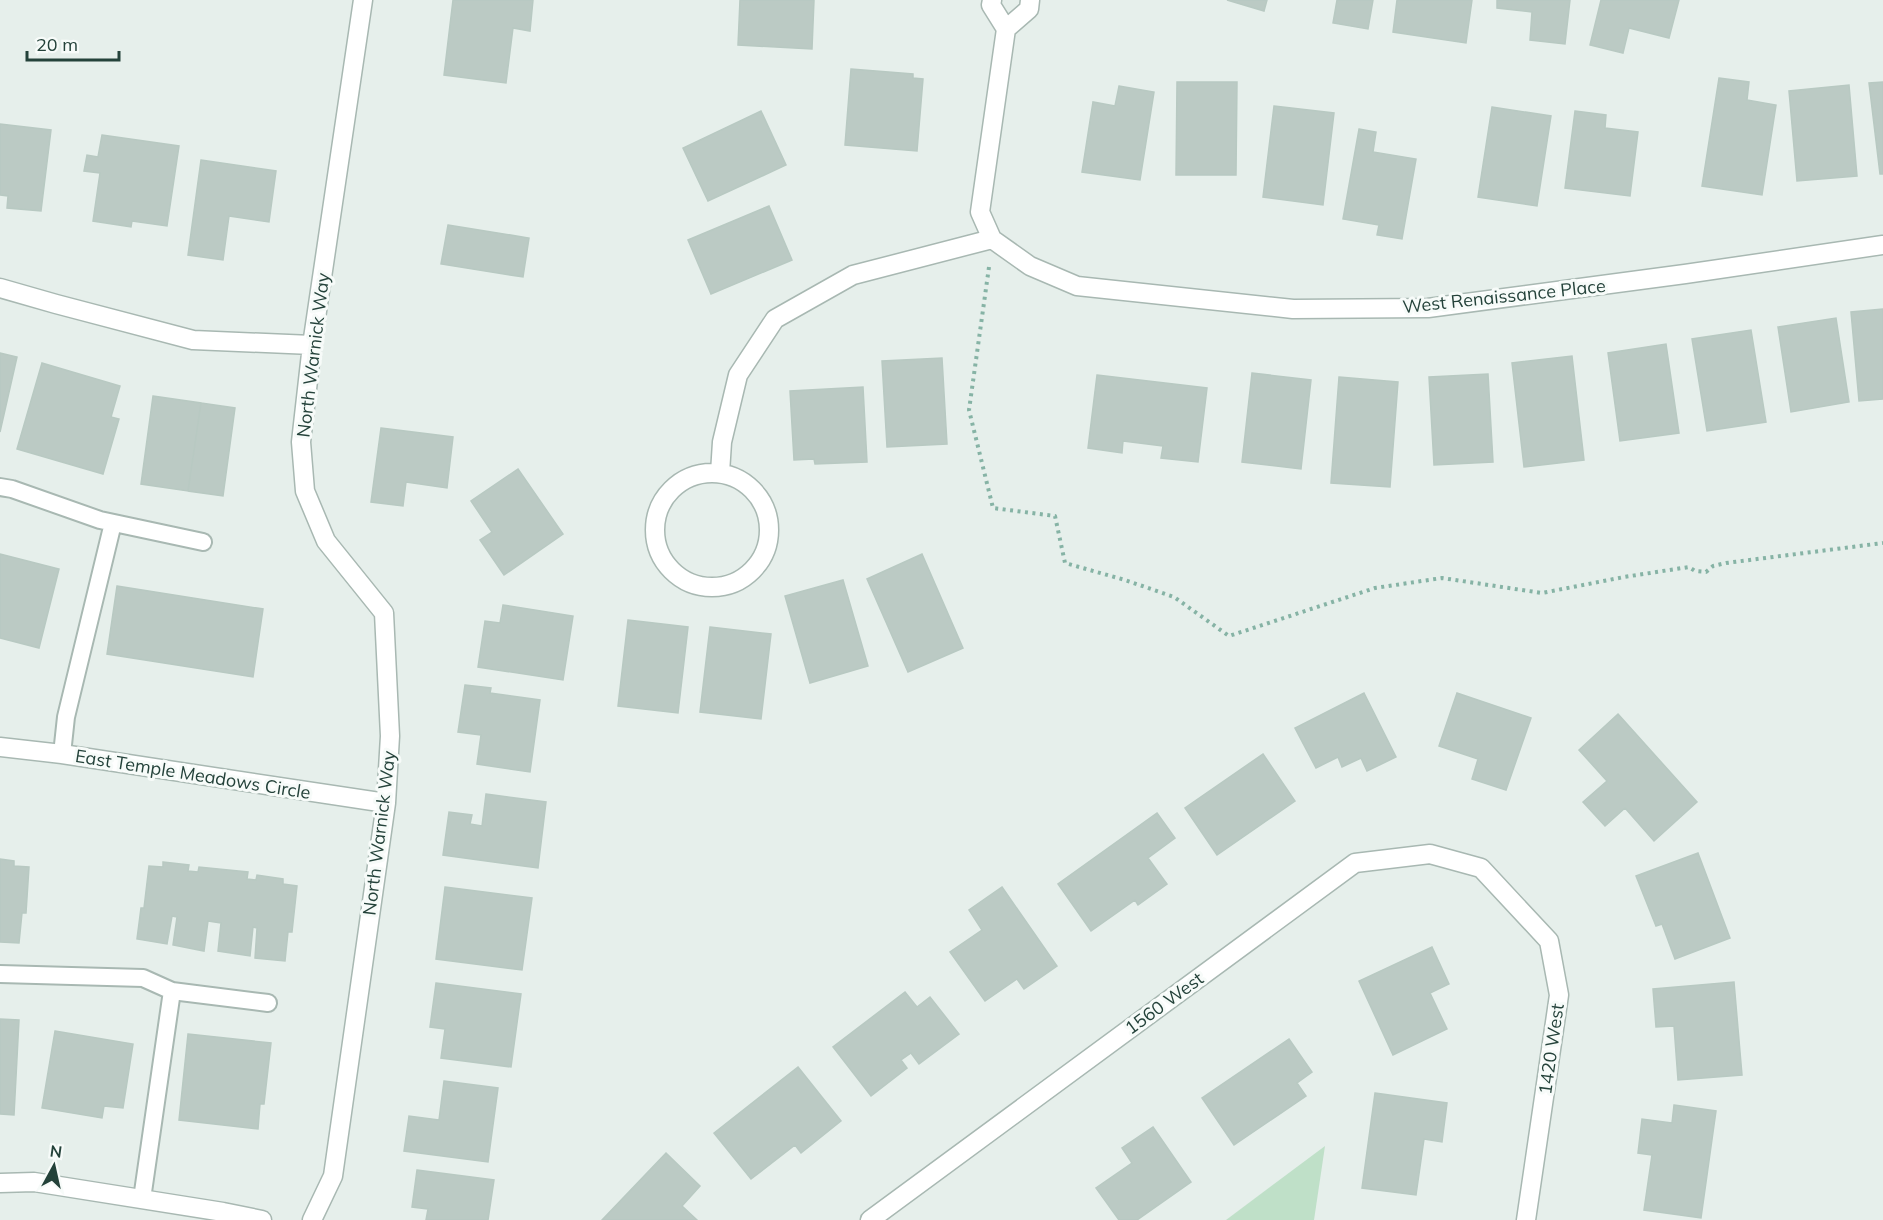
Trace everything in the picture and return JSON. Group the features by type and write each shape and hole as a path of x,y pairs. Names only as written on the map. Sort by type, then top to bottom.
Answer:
{"street":[{"name":"North Warnick Way","path":"312,1220 333,1176 386,803 390,736 384,613 326,541 305,491 301,442 312,345 363,0"},
{"path":"720,473 722,442 738,375 775,319 853,275 992,239 980,212 1006,29 991,5 992,0"},
{"path":"1006,29 1029,9 1030,0"},
{"name":"West Renaissance Place","path":"992,239 1030,266 1077,286 1293,309 1428,308 1674,276 1883,245"},
{"path":"0,288 192,339 312,345"},
{"path":"702,473 720,473 739,480 755,492 766,509 770,528 767,548 758,566 743,579 724,587 704,588 687,582 672,572 661,558 655,540 654,522 660,505 670,490 678,484 702,473"},
{"name":"East Temple Meadows Circle","path":"0,747 62,754 386,803"},
{"name":"1560 West","path":"870,1220 1355,863 1430,854 1481,868"},
{"name":"1420 West","path":"1481,868 1549,941 1559,995 1526,1220"},
{"path":"0,1183 34,1182 262,1220"}],"lane":[{"path":"0,487 113,523 203,542"},
{"path":"62,754 66,717 113,523"},
{"path":"0,974 143,978 172,991 268,1003"},
{"path":"142,1199 172,991"}],"path":[{"path":"992,239 969,410 993,507 1055,516 1065,563 1174,597 1228,636 1375,588 1442,578 1542,593 1667,570 1689,567 1695,571 1706,572 1713,566 1726,563 1883,543"}],"green space":[{"path":"1325,1146 1314,1220 1226,1220"}],"building":[{"path":"453,0 533,0 530,31 513,28 506,83 444,75"},
{"path":"740,0 814,0 812,49 738,45"},
{"path":"1227,0 1267,0 1264,11"},
{"path":"1337,0 1373,0 1368,29 1333,23"},
{"path":"1397,0 1472,0 1466,43 1393,32"},
{"path":"1497,0 1570,0 1565,44 1530,40 1532,12 1497,8"},
{"path":"1601,0 1679,0 1669,38 1629,28 1623,53 1590,45"},
{"path":"851,69 913,74 913,78 923,79 917,151 845,145"},
{"path":"1719,78 1749,82 1747,100 1776,105 1762,195 1702,186"},
{"path":"1177,82 1237,82 1236,175 1176,175"},
{"path":"1883,82 1883,174 1880,174 1869,83"},
{"path":"1849,85 1857,176 1797,181 1789,91"},
{"path":"1119,86 1154,92 1140,180 1082,172 1093,102 1115,106"},
{"path":"1274,106 1334,113 1323,205 1263,197"},
{"path":"1492,107 1551,116 1537,206 1478,197"},
{"path":"761,111 786,165 708,201 683,148"},
{"path":"1575,111 1606,115 1605,128 1638,132 1630,196 1565,188"},
{"path":"0,124 51,130 41,211 7,208 8,196 0,195"},
{"path":"1359,129 1376,132 1373,152 1416,159 1402,239 1377,235 1379,225 1343,219"},
{"path":"102,135 179,146 167,226 132,221 131,227 93,221 100,173 84,171 87,155 98,157"},
{"path":"201,160 276,171 269,222 229,216 223,260 188,255"},
{"path":"769,206 792,260 711,294 688,240"},
{"path":"448,225 529,238 523,277 441,264"},
{"path":"1883,309 1883,399 1859,401 1851,312"},
{"path":"1836,318 1849,402 1791,412 1778,327"},
{"path":"1751,330 1766,422 1707,431 1692,339"},
{"path":"1666,344 1679,433 1620,441 1608,353"},
{"path":"0,353 17,357 0,432"},
{"path":"1572,356 1584,460 1524,467 1512,363"},
{"path":"942,358 947,444 887,447 882,361"},
{"path":"42,363 120,386 111,417 119,419 103,474 17,449"},
{"path":"1252,373 1311,380 1301,469 1242,462"},
{"path":"1488,374 1493,462 1434,465 1429,377"},
{"path":"1097,375 1207,388 1198,462 1161,458 1163,446 1123,441 1122,453 1088,448"},
{"path":"1339,377 1398,382 1390,487 1331,483"},
{"path":"863,387 867,462 815,464 814,459 794,460 790,391"},
{"path":"153,396 201,403 188,491 141,484"},
{"path":"201,403 235,408 223,496 188,491"},
{"path":"381,428 453,437 447,488 406,482 403,506 371,502"},
{"path":"518,469 563,534 504,575 480,540 492,532 471,501"},
{"path":"0,554 59,569 39,648 0,638"},
{"path":"922,554 963,648 908,672 867,579"},
{"path":"843,580 868,666 810,683 785,596"},
{"path":"117,586 263,609 253,677 107,654"},
{"path":"503,605 573,616 563,680 478,667 485,621 500,623"},
{"path":"628,620 688,627 678,713 618,706"},
{"path":"710,627 771,634 761,719 700,712"},
{"path":"465,685 491,688 490,693 540,700 530,772 477,764 481,735 458,732"},
{"path":"1364,693 1396,757 1367,771 1361,758 1342,767 1338,757 1316,768 1295,728"},
{"path":"1457,693 1531,718 1506,790 1472,779 1478,759 1439,746"},
{"path":"1618,714 1697,802 1654,841 1625,808 1605,826 1583,802 1607,781 1579,750"},
{"path":"1263,754 1295,801 1217,855 1185,808"},
{"path":"486,794 546,802 538,868 443,855 449,812 472,815 470,824 482,826"},
{"path":"1157,813 1175,838 1148,858 1167,884 1138,905 1135,900 1091,931 1058,884"},
{"path":"1698,853 1730,938 1675,959 1662,924 1656,926 1636,876"},
{"path":"0,859 14,861 14,866 29,867 26,913 22,913 19,943 0,942"},
{"path":"163,862 189,865 188,871 198,872 199,867 248,872 247,879 256,880 257,875 283,879 283,884 297,886 292,932 288,932 285,961 255,958 257,928 253,927 250,956 218,951 221,923 208,921 204,951 173,945 177,917 172,916 167,944 137,939 141,908 144,908 149,866 163,867"},
{"path":"445,887 532,898 522,970 436,959"},
{"path":"1002,887 1057,966 1024,989 1017,979 985,1001 950,952 982,930 969,910"},
{"path":"1432,947 1449,984 1430,993 1447,1029 1393,1055 1359,981"},
{"path":"1734,982 1742,1075 1678,1080 1674,1026 1656,1027 1653,989"},
{"path":"436,983 521,994 511,1067 441,1058 445,1029 430,1027"},
{"path":"905,992 917,1007 930,997 959,1034 919,1064 911,1053 901,1060 907,1068 871,1096 833,1047"},
{"path":"0,1019 19,1020 14,1115 0,1114"},
{"path":"55,1031 133,1044 123,1108 104,1106 102,1118 42,1108"},
{"path":"188,1034 271,1043 264,1104 260,1104 258,1129 179,1120"},
{"path":"1289,1039 1312,1072 1297,1083 1306,1096 1234,1145 1202,1098"},
{"path":"798,1067 841,1121 801,1153 795,1145 751,1179 714,1133"},
{"path":"444,1081 498,1088 488,1162 404,1151 409,1116 439,1120"},
{"path":"1375,1093 1447,1103 1442,1142 1424,1139 1416,1195 1362,1188"},
{"path":"1674,1105 1716,1111 1701,1218 1644,1210 1652,1155 1638,1153 1642,1119 1672,1123"},
{"path":"1153,1127 1191,1182 1137,1220 1119,1220 1096,1188 1132,1163 1122,1148"},
{"path":"666,1153 700,1186 682,1206 697,1220 602,1220"},
{"path":"417,1170 494,1180 488,1220 426,1220 428,1209 412,1207"}]}
